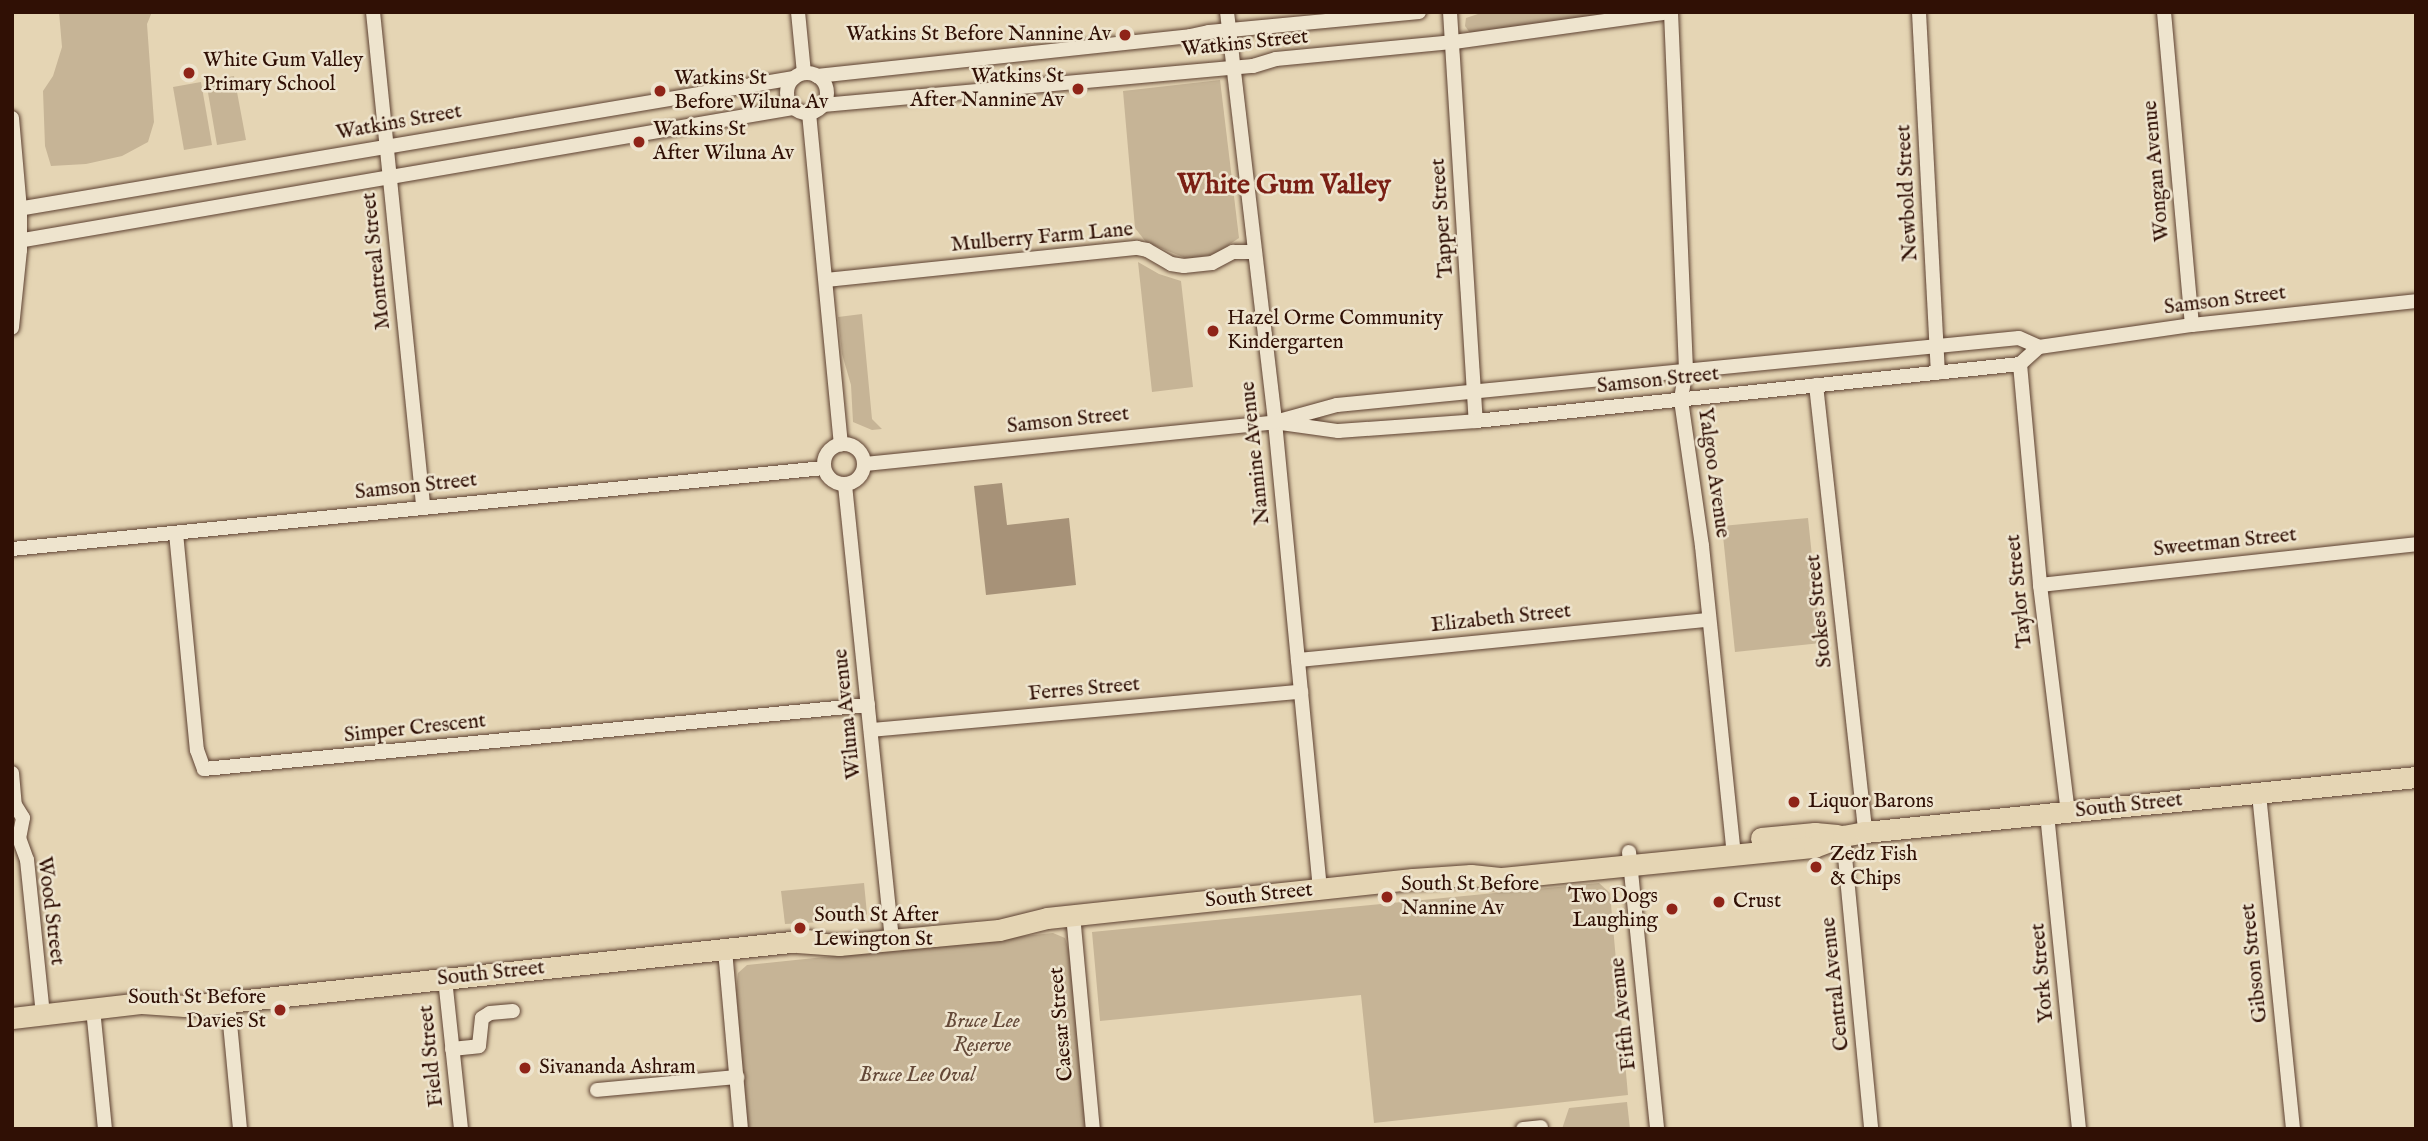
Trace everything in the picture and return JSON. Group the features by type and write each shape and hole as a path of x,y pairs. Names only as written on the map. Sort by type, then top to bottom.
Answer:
{"main road":[{"name":"South Street","path":"12,1030 142,1003 185,1006 228,1002 797,942 838,933 891,934 994,916 1047,918 1471,875 1502,878 1630,859 1733,848 1814,847 1843,836 1865,832 2416,777"},
{"name":"South Street","path":"12,1018 94,1015"}],"street":[{"name":"Montreal Street","path":"373,12 423,506"},
{"path":"798,12 805,76"},
{"name":"Nannine Avenue","path":"1227,12 1275,422 1320,889"},
{"name":"Watkins Street","path":"16,210 805,76 1419,12"},
{"name":"Tapper Street","path":"1450,12 1476,421"},
{"name":"Watkins Street","path":"823,105 1254,66 1276,59 1454,42 1670,12"},
{"name":"Yalgoo Avenue","path":"1670,12 1686,368 1681,400 1733,848"},
{"name":"Newbold Street","path":"1919,12 1938,372"},
{"name":"Wongan Avenue","path":"2164,12 2192,325"},
{"path":"16,241 793,108 809,113 823,105 826,87 805,76"},
{"path":"793,108 787,92 805,76"},
{"path":"809,113 841,444"},
{"path":"12,118 16,210 12,328"},
{"name":"Mulberry Farm Lane","path":"825,280 1137,248 1147,250 1171,264 1184,266 1212,263 1233,252 1255,253"},
{"name":"Samson Street","path":"865,464 1275,422 1337,405 1475,393 1686,368 2019,338 2039,347 2192,325 2416,301"},
{"path":"2021,364 2039,347"},
{"name":"Samson Street","path":"1275,422 1338,431 1476,421 2021,364"},
{"name":"Taylor Street","path":"2021,364 2057,813"},
{"name":"Stokes Street","path":"1816,385 1865,832"},
{"path":"841,444 858,449 865,464 859,478 845,485 831,481 824,468 827,453 841,444"},
{"name":"Samson Street","path":"12,549 824,468"},
{"name":"Wiluna Avenue","path":"845,485 891,934"},
{"name":"Simper Crescent","path":"176,533 197,750 204,769 868,705"},
{"name":"Sweetman Street","path":"2040,585 2416,544"},
{"name":"Elizabeth Street","path":"1298,660 1708,620"},
{"name":"Ferres Street","path":"871,730 1301,692"},
{"name":"Wood Street","path":"12,773 15,805 23,818 19,838 27,860 43,1015"},
{"name":"Gibson Street","path":"2259,794 2293,1129"},
{"name":"York Street","path":"2057,813 2079,1129"},
{"name":"Central Avenue","path":"1843,836 1871,1129"},
{"name":"Fifth Avenue","path":"1630,859 1657,1129"},
{"name":"Caesar Street","path":"1073,915 1093,1129"},
{"path":"725,950 741,1129"},
{"name":"Field Street","path":"445,979 461,1129"},
{"path":"228,1002 240,1129"},
{"path":"452,1049 479,1046 482,1018 490,1013 513,1011"},
{"path":"94,1015 104,1129"},
{"path":"597,1090 737,1077"},
{"path":"1523,1129 1541,1127"}],"green space":[{"path":"59,12 152,12 147,24 154,122 148,142 122,156 86,164 51,166 45,146 43,91 53,76 62,47"},
{"path":"1484,12 1637,12 1470,33 1465,26 1466,18"},
{"path":"234,76 246,140 217,145 206,81"},
{"path":"1220,80 1239,238 1215,254 1188,259 1146,242 1135,228 1123,91"},
{"path":"201,82 212,145 184,150 173,87"},
{"path":"1138,262 1159,274 1181,281 1193,387 1152,392"},
{"path":"862,314 872,419 882,429 872,430 853,422 851,385 842,354 838,317"},
{"path":"1808,518 1821,643 1735,652 1722,526"},
{"path":"864,883 867,914 860,920 785,924 781,891"},
{"path":"1599,883 1610,893 1628,1095 1374,1123 1361,995 1100,1021 1092,932"},
{"name":"Bruce Lee Reserve","path":"1053,933 1065,938 1069,951 1087,1129 748,1129 736,990 738,973 747,965"},
{"path":"1627,1102 1630,1129 1562,1129 1569,1108"}],"shaded area":[{"path":"1002,483 1007,525 1069,518 1076,585 986,595 974,486"}],"place":[{"name":"Watkins St Before Nannine Av","path":"1125,35"},
{"name":"White Gum Valley Primary School","path":"189,73"},
{"name":"Watkins St After Nannine Av","path":"1078,89"},
{"name":"Watkins St Before Wiluna Av","path":"660,91"},
{"name":"Watkins St After Wiluna Av","path":"639,142"},
{"name":"Hazel Orme Community Kindergarten","path":"1213,331"},
{"name":"Liquor Barons","path":"1794,802"},
{"name":"Zedz Fish & Chips","path":"1816,867"},
{"name":"South St Before Nannine Av","path":"1387,897"},
{"name":"Crust","path":"1719,902"},
{"name":"Two Dogs Laughing","path":"1672,909"},
{"name":"South St After Lewington St","path":"800,928"},
{"name":"South St Before Davies St","path":"280,1010"},
{"name":"Sivananda Ashram","path":"525,1068"}],"district":[{"name":"White Gum Valley","path":"1284,186"}],"park label":[{"name":"Bruce Lee Oval","path":"917,1076"}]}
